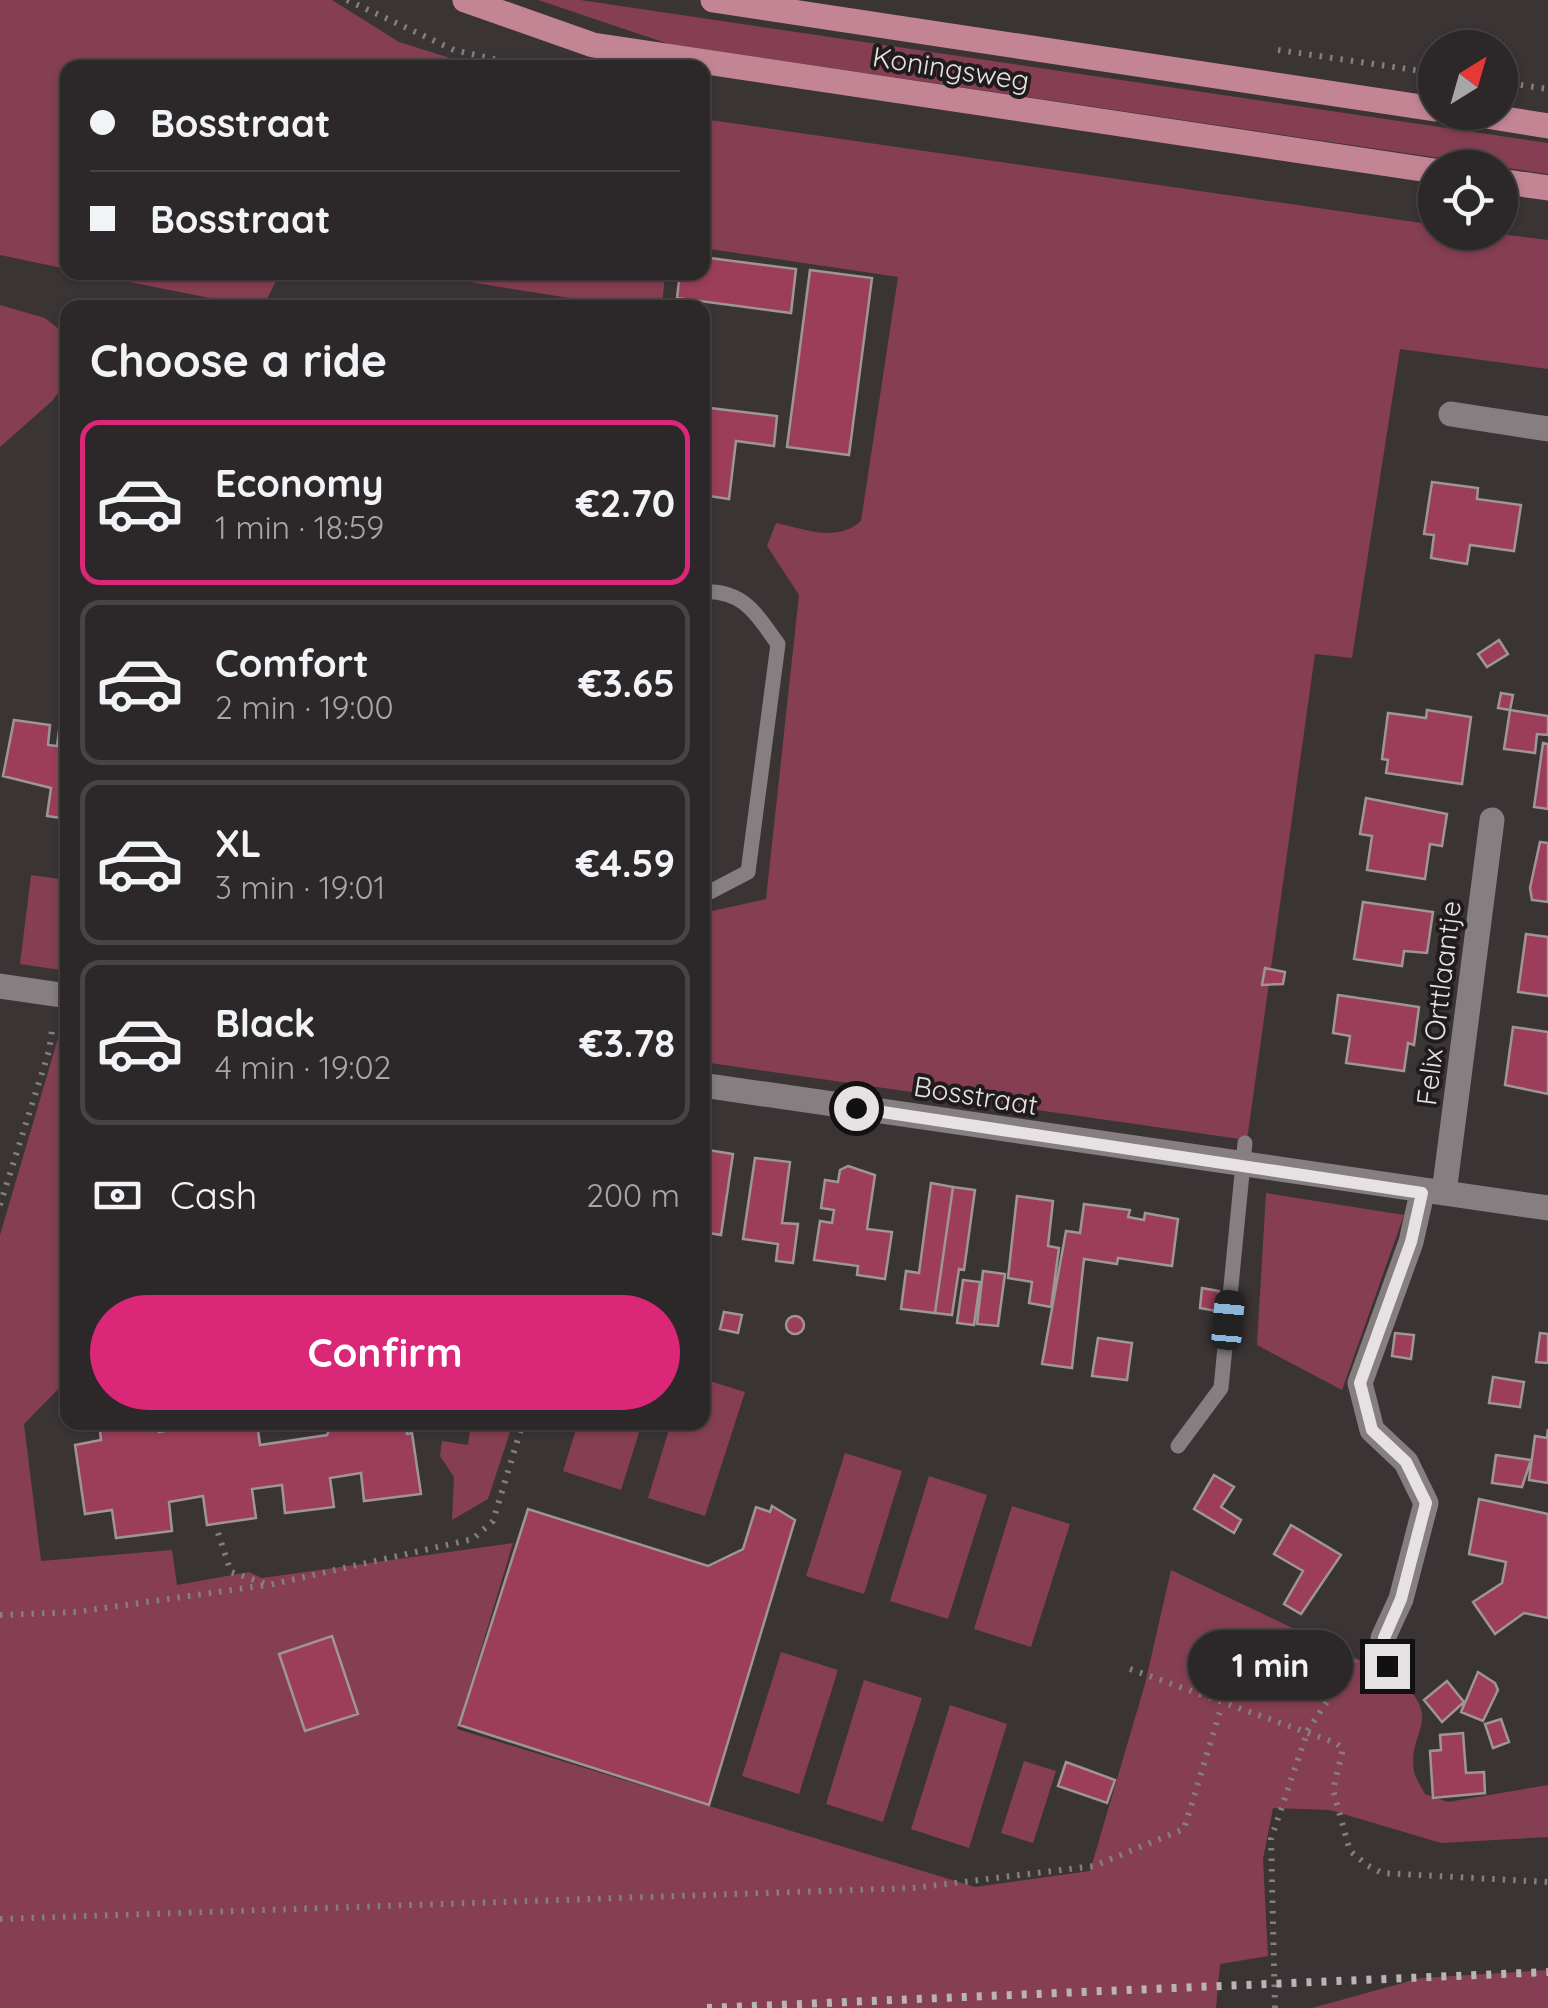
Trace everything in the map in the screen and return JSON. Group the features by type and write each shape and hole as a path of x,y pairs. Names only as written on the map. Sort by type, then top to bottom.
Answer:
{"main road":[{"name":"Koningsweg","path":"465,0 593,44 699,60"},
{"name":"Koningsweg","path":"713,0 1418,105"},
{"name":"Koningsweg","path":"710,62 1418,168"},
{"path":"1518,121 1548,126"},
{"path":"1518,184 1548,188"}],"street":[{"path":"1451,414 1548,429"},
{"name":"Felix Orttlaantje","path":"1433,1193 1492,820"},
{"path":"0,986 60,995"},
{"name":"Bosstraat","path":"710,1085 1243,1154 1433,1193 1548,1208"},
{"path":"1387,1666 1384,1638 1401,1599 1426,1503 1406,1462 1372,1430 1360,1383 1433,1193"}],"lane":[{"path":"710,591 724,590 746,600 778,644 748,872 710,892"},
{"path":"1178,1446 1222,1388 1243,1154"}],"path":[{"path":"347,0 454,50 497,60"},
{"path":"1518,85 1548,89"},
{"path":"0,1205 60,1007"},
{"path":"0,1615 76,1612 268,1585 473,1539 493,1521 520,1430"},
{"path":"218,1534 231,1572 268,1585"},
{"path":"1275,2008 1271,1839 1308,1730 1360,1655 1384,1638"},
{"path":"1130,1669 1222,1705 1308,1730 1343,1750 1334,1790 1350,1851 1367,1865 1397,1874 1548,1882"},
{"path":"0,1919 912,1888 1094,1866 1184,1829 1222,1705"}],"shaded area":[{"path":"0,0 332,0 399,42 457,60 60,60 60,268 0,255"},
{"path":"538,0 580,0 1418,124 1418,130 1460,130 1548,143 1548,174 1518,170 1518,150 1418,150 1418,155 669,44"},
{"path":"710,120 1418,223 1418,250 1518,250 1518,236 1548,240 1548,369 1400,349 1352,658 1315,654 1247,1140 710,1063 710,911 766,899 799,595 767,546 776,523 831,533 852,528 861,521 898,277 710,249"},
{"path":"119,280 276,280 266,300 220,300"},
{"path":"457,280 664,280 663,300 582,300"},
{"path":"0,305 45,318 60,330 60,391 0,447"},
{"path":"31,875 60,879 60,970 20,964"},
{"path":"60,1031 60,1387 24,1424 41,1561 172,1550 177,1585 249,1572 262,1578 513,1543 457,1729 975,1887 1090,1871 1145,1684 1171,1570 1401,1680 1420,1707 1421,1726 1413,1757 1415,1774 1425,1794 1448,1802 1548,1785 1548,1837 1441,1843 1330,1810 1273,1808 1263,1859 1268,1956 1220,1964 1216,2008 0,2008 0,1235"},
{"path":"1266,1193 1404,1215 1342,1390 1257,1345"},
{"path":"710,1381 745,1392 705,1516 648,1498 669,1430 710,1430"},
{"path":"470,1430 511,1430 488,1499 452,1520 454,1477 440,1456 442,1441 468,1445"},
{"path":"576,1430 640,1430 621,1490 563,1471"},
{"path":"845,1453 902,1471 864,1594 806,1576"},
{"path":"929,1476 987,1495 948,1619 890,1601"},
{"path":"1012,1506 1070,1524 1031,1647 974,1629"},
{"path":"781,1652 838,1670 799,1794 742,1776"},
{"path":"864,1680 922,1698 883,1822 826,1804"},
{"path":"950,1705 1007,1724 969,1848 911,1829"},
{"path":"1024,1761 1056,1771 1033,1843 1001,1833"},
{"path":"1548,1970 1548,2008 1312,2008 1421,1978"}],"building":[{"path":"710,258 796,269 791,313 677,298 679,280 710,280"},
{"path":"810,270 872,278 849,455 787,447"},
{"path":"710,408 777,416 774,446 736,441 729,499 710,496"},
{"path":"1432,482 1478,488 1477,499 1521,505 1514,551 1470,545 1467,564 1431,558 1434,535 1424,534"},
{"path":"1499,640 1508,654 1487,667 1478,654"},
{"path":"1501,693 1513,695 1510,710 1498,708"},
{"path":"1427,710 1471,717 1462,784 1386,773 1388,760 1382,759 1388,713 1426,718"},
{"path":"1510,710 1548,716 1548,735 1537,734 1535,753 1504,749"},
{"path":"14,720 50,725 48,745 57,746 60,731 60,818 47,816 51,788 3,776"},
{"path":"1543,743 1548,744 1548,809 1534,807"},
{"path":"1366,798 1447,814 1442,846 1430,844 1425,879 1367,870 1372,836 1360,834"},
{"path":"1540,842 1548,843 1548,902 1532,900 1530,888"},
{"path":"1363,902 1433,912 1427,953 1404,951 1402,966 1354,959"},
{"path":"1526,934 1548,937 1548,996 1518,992"},
{"path":"1265,968 1285,972 1283,984 1262,985"},
{"path":"1338,995 1419,1007 1414,1045 1408,1043 1404,1071 1346,1063 1350,1036 1333,1033"},
{"path":"1513,1027 1548,1032 1548,1094 1505,1085"},
{"path":"710,1150 733,1154 721,1235 710,1233"},
{"path":"755,1158 790,1162 782,1223 798,1224 793,1263 776,1261 778,1244 743,1239"},
{"path":"848,1166 875,1175 867,1229 892,1232 885,1279 857,1275 858,1266 814,1260 820,1221 832,1223 834,1210 821,1208 825,1180 838,1182 840,1170"},
{"path":"931,1183 953,1187 935,1313 901,1309 906,1271 919,1273"},
{"path":"953,1187 975,1190 964,1270 959,1269 952,1315 935,1313"},
{"path":"1017,1196 1053,1201 1048,1246 1059,1248 1051,1307 1029,1303 1032,1282 1008,1278"},
{"path":"1084,1204 1130,1210 1128,1217 1144,1220 1145,1213 1178,1219 1172,1266 1118,1258 1117,1264 1084,1259 1072,1368 1042,1364 1066,1231 1080,1233"},
{"path":"983,1271 1005,1274 998,1326 977,1324"},
{"path":"963,1280 980,1282 974,1325 957,1323"},
{"path":"1202,1288 1219,1291 1216,1311 1200,1308"},
{"path":"724,1312 742,1315 738,1333 720,1329"},
{"path":"795,1316 804,1325 795,1334 786,1325"},
{"path":"1395,1333 1414,1335 1411,1359 1392,1356"},
{"path":"1540,1333 1548,1334 1548,1363 1536,1362"},
{"path":"1098,1338 1132,1343 1127,1380 1092,1376"},
{"path":"1493,1377 1524,1382 1520,1407 1489,1403"},
{"path":"1548,1429 1548,1483 1529,1480 1535,1436 1547,1438"},
{"path":"100,1430 258,1430 260,1445 327,1435 329,1430 407,1430 407,1434 412,1433 421,1494 364,1501 361,1473 330,1478 334,1507 285,1513 282,1485 252,1489 256,1518 207,1525 203,1496 169,1502 172,1531 116,1538 112,1510 85,1514 75,1445 101,1440"},
{"path":"1496,1455 1531,1460 1522,1487 1492,1483"},
{"path":"1214,1475 1234,1487 1221,1507 1241,1520 1234,1533 1194,1509"},
{"path":"1479,1499 1548,1514 1548,1618 1524,1613 1495,1634 1473,1602 1502,1583 1506,1562 1469,1554"},
{"path":"772,1506 795,1520 709,1805 459,1725 528,1509 708,1566 743,1549 756,1507 770,1512"},
{"path":"1291,1525 1341,1555 1301,1614 1284,1604 1303,1571 1274,1554"},
{"path":"332,1636 358,1714 305,1731 279,1654"},
{"path":"1478,1672 1495,1683 1498,1690 1483,1721 1461,1712"},
{"path":"1447,1681 1464,1702 1442,1722 1424,1700"},
{"path":"1501,1719 1509,1742 1493,1748 1485,1724"},
{"path":"1463,1733 1466,1773 1484,1772 1485,1793 1433,1798 1430,1751 1441,1750 1440,1735"},
{"path":"1066,1762 1115,1780 1107,1803 1058,1786"}],"railway":[{"path":"707,2008 1548,1972"}],"route":[{"path":"856,1108 1422,1193 1411,1242 1360,1383 1372,1430 1406,1462 1426,1503 1401,1599 1384,1638 1387,1666"}]}
